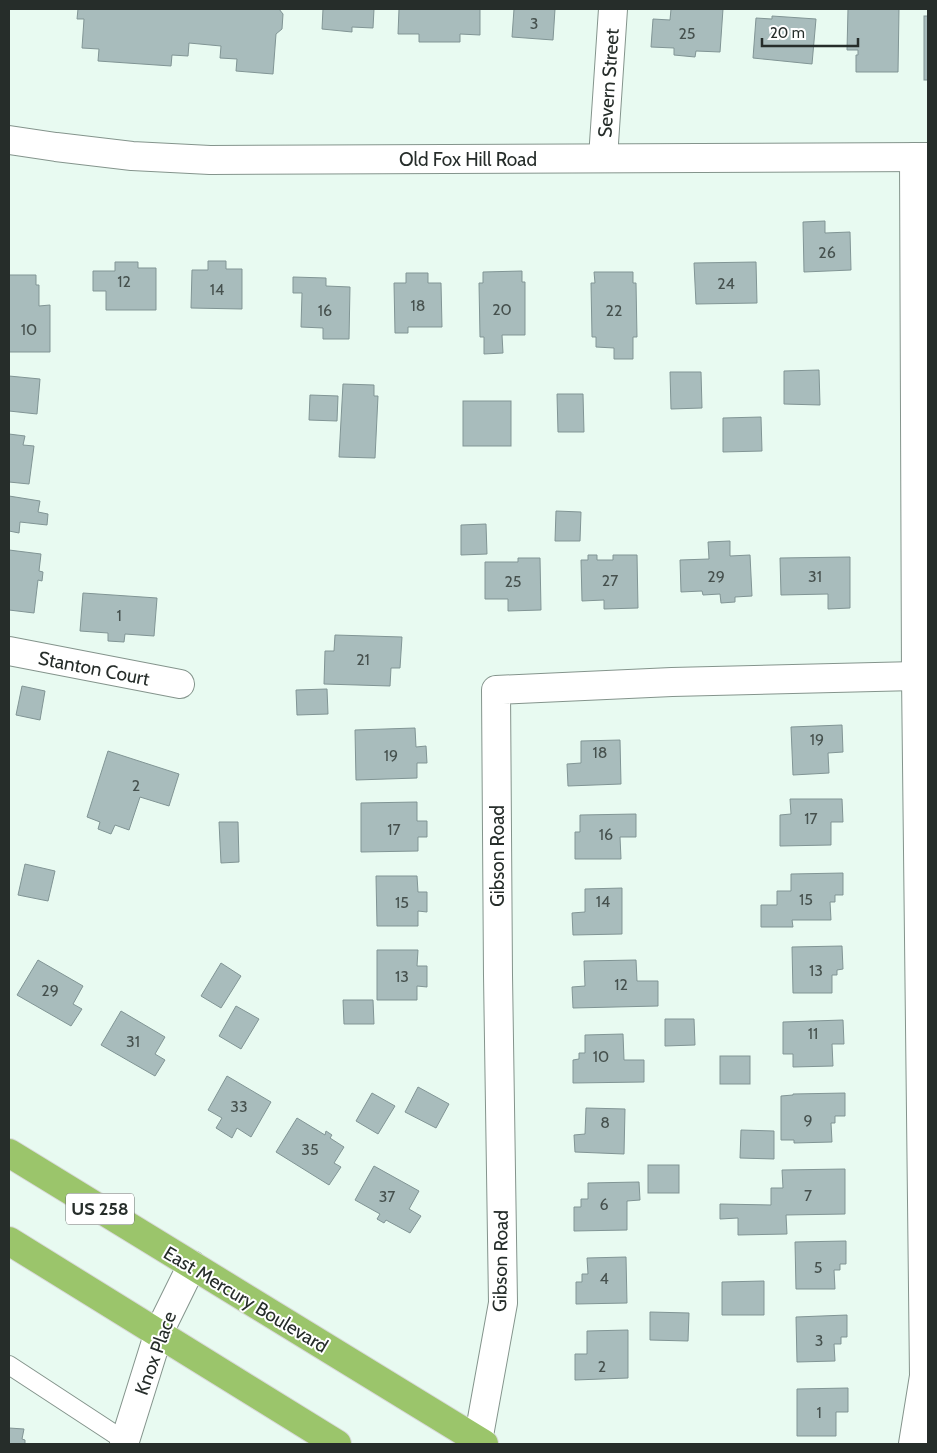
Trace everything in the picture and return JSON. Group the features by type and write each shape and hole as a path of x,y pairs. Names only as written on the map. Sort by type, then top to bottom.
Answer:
{"main road":[{"name":"East Mercury Boulevard","path":"9,1153 481,1442"},
{"path":"9,1241 159,1332 337,1444"}],"street":[{"name":"Severn Street","path":"603,158 613,9"},
{"name":"Old Fox Hill Road","path":"9,140 56,148 132,156 210,160 921,157"},
{"path":"913,1444 924,1376 916,676 921,157"},
{"name":"Stanton Court","path":"9,651 180,684"},
{"name":"Gibson Road","path":"481,1442 503,1303 496,690 672,682 916,676"},
{"name":"Knox Place","path":"125,1443 159,1332 192,1265"}],"lane":[{"path":"9,1365 125,1443"}],"building":[{"path":"78,9 279,9 283,14 282,29 276,34 273,74 236,71 237,59 220,58 221,46 189,43 188,56 172,55 171,66 98,61 99,49 82,48 84,19 77,19"},
{"path":"323,9 374,9 373,28 352,27 352,32 322,29"},
{"path":"399,9 480,9 480,35 460,34 460,42 419,42 419,34 398,34"},
{"path":"514,9 555,9 553,40 512,37"},
{"path":"671,9 723,9 720,52 696,51 695,57 674,55 674,48 651,47 653,19 670,20"},
{"path":"848,9 899,9 898,72 856,72 856,55 858,55 858,50 847,50"},
{"path":"772,16 816,19 812,64 753,58 756,18 772,19"},
{"path":"924,16 928,16 928,80 924,80"},
{"path":"825,221 825,233 850,232 851,270 804,272 803,222"},
{"path":"208,261 226,261 226,269 242,269 242,309 191,308 192,270 208,270"},
{"path":"115,262 138,262 138,268 156,268 156,310 106,310 106,291 93,291 93,271 115,271"},
{"path":"756,262 757,303 696,304 694,263"},
{"path":"522,271 522,282 525,282 525,335 502,335 503,353 484,354 484,337 480,337 479,283 483,283 483,272"},
{"path":"594,272 633,272 633,283 636,283 637,337 633,337 633,359 614,359 614,348 596,347 596,337 592,337 591,283 595,283"},
{"path":"406,273 428,273 428,283 441,283 442,327 408,327 408,333 395,333 394,283 406,283"},
{"path":"9,275 36,275 36,285 39,285 39,306 50,305 50,352 9,352"},
{"path":"293,277 326,278 326,286 350,287 349,339 323,339 323,328 301,327 302,293 293,293"},
{"path":"819,370 820,405 784,404 784,371"},
{"path":"670,372 701,372 702,408 671,409"},
{"path":"9,376 40,379 37,414 9,411"},
{"path":"343,384 374,385 374,396 378,396 375,458 339,457"},
{"path":"557,394 583,394 584,432 558,432"},
{"path":"310,395 338,396 337,421 309,420"},
{"path":"463,401 511,401 511,446 463,446"},
{"path":"761,417 762,451 723,452 723,418"},
{"path":"9,434 25,436 23,445 34,446 29,484 9,482"},
{"path":"9,496 40,501 38,512 48,514 47,525 20,522 19,533 9,531"},
{"path":"556,511 581,512 580,541 555,541"},
{"path":"486,524 487,554 461,555 461,525"},
{"path":"730,541 730,556 750,555 752,596 735,597 735,602 721,603 720,594 703,595 702,591 681,592 680,560 709,559 708,542"},
{"path":"9,550 41,554 39,571 43,572 42,581 38,580 34,613 9,610"},
{"path":"588,555 597,555 597,560 613,560 613,555 637,555 638,608 604,609 604,600 582,601 581,560 588,560"},
{"path":"850,557 850,608 828,609 828,594 781,595 780,558"},
{"path":"518,558 540,558 541,610 508,611 508,599 485,599 485,562 518,562"},
{"path":"83,593 157,598 154,636 125,634 124,642 108,641 108,633 80,631"},
{"path":"335,635 402,637 400,668 391,668 390,686 324,684 325,651 334,651"},
{"path":"22,686 45,691 40,720 16,715"},
{"path":"327,689 328,714 297,715 296,690"},
{"path":"842,725 843,752 828,753 829,773 793,775 791,727"},
{"path":"415,728 416,747 426,746 427,763 417,763 417,778 356,780 355,730"},
{"path":"620,740 621,784 568,786 567,764 581,763 581,741"},
{"path":"108,751 179,774 169,806 140,797 129,830 115,825 111,834 98,829 100,822 87,817"},
{"path":"790,799 842,799 843,822 831,822 831,845 780,846 780,815 791,814"},
{"path":"417,802 417,821 427,821 427,837 418,837 418,851 361,852 361,803"},
{"path":"636,814 636,837 620,837 621,859 575,859 575,832 580,832 580,815"},
{"path":"219,822 238,822 239,862 221,863"},
{"path":"25,864 55,871 48,901 18,895"},
{"path":"843,873 843,895 835,895 835,902 830,902 831,920 792,920 793,927 761,927 761,905 777,905 777,891 791,891 791,874"},
{"path":"376,876 417,876 418,892 427,892 427,912 418,911 418,926 377,926"},
{"path":"622,888 622,934 573,935 572,913 585,912 585,889"},
{"path":"842,946 843,969 837,970 837,975 832,975 832,993 793,993 792,947"},
{"path":"377,950 418,950 417,966 427,966 427,987 417,986 417,1000 377,1000"},
{"path":"38,960 83,986 73,1004 82,1009 71,1026 17,995"},
{"path":"636,960 637,981 658,981 658,1006 573,1008 572,987 585,986 584,961"},
{"path":"221,963 241,976 221,1008 201,996"},
{"path":"343,1000 373,1000 374,1024 344,1024"},
{"path":"236,1006 259,1019 241,1049 219,1036"},
{"path":"121,1011 165,1037 155,1054 165,1060 155,1076 101,1045"},
{"path":"665,1019 694,1019 695,1045 665,1046"},
{"path":"843,1020 844,1044 832,1044 833,1066 793,1067 793,1054 783,1054 783,1022"},
{"path":"623,1034 624,1060 644,1060 644,1082 573,1083 573,1060 579,1059 579,1053 585,1053 585,1035"},
{"path":"720,1056 750,1056 750,1084 720,1084"},
{"path":"227,1076 271,1102 251,1137 237,1128 232,1138 216,1128 222,1118 208,1110"},
{"path":"418,1087 449,1104 436,1128 405,1112"},
{"path":"372,1093 395,1106 378,1134 356,1121"},
{"path":"845,1093 845,1116 835,1116 835,1123 831,1123 832,1142 794,1143 794,1140 781,1140 781,1096"},
{"path":"586,1108 625,1109 624,1154 575,1152 574,1135 585,1134"},
{"path":"297,1118 325,1135 326,1131 332,1135 330,1138 344,1147 334,1163 341,1167 329,1185 276,1152"},
{"path":"741,1130 774,1131 774,1159 740,1158"},
{"path":"648,1165 679,1165 679,1193 648,1193"},
{"path":"374,1166 419,1191 409,1209 421,1216 410,1233 386,1220 384,1223 377,1219 380,1214 355,1200"},
{"path":"845,1169 845,1214 786,1215 787,1234 738,1235 738,1218 720,1219 720,1204 771,1205 771,1188 783,1188 782,1170"},
{"path":"639,1182 640,1200 627,1201 627,1230 574,1231 574,1207 581,1207 581,1199 588,1199 588,1183"},
{"path":"846,1241 846,1264 840,1264 840,1270 834,1270 835,1289 796,1289 795,1242"},
{"path":"626,1257 627,1303 576,1304 576,1282 582,1282 582,1274 588,1274 587,1258"},
{"path":"764,1281 764,1315 722,1315 722,1282"},
{"path":"650,1312 689,1313 688,1341 650,1340"},
{"path":"847,1315 847,1337 841,1337 841,1344 834,1344 835,1361 797,1362 796,1317"},
{"path":"628,1330 628,1378 575,1380 575,1354 587,1354 587,1331"},
{"path":"848,1388 848,1412 836,1412 836,1436 797,1436 797,1389"},
{"path":"9,1428 24,1429 22,1439 25,1440 25,1444 9,1444"}]}
